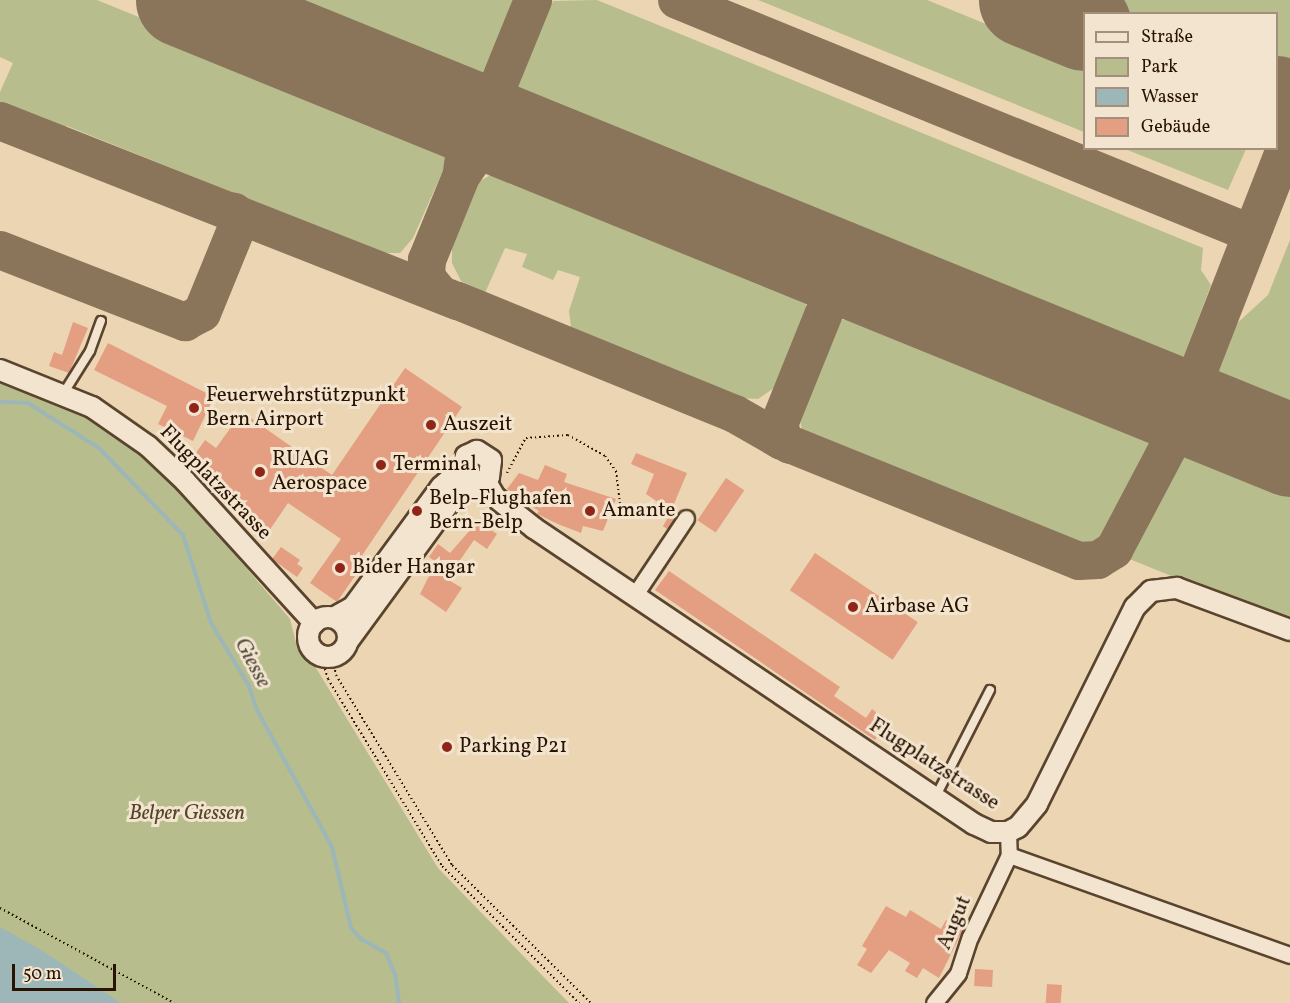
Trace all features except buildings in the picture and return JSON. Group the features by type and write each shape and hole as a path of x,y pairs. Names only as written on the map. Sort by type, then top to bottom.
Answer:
{"street":[{"name":"Flugplatzstrasse","path":"0,370 104,413 161,458 314,623"},
{"name":"Flugplatzstrasse","path":"474,477 495,497 542,533 636,594 983,830 1008,832 1018,827 1037,804 1135,607 1151,591 1177,588 1290,630"},
{"path":"474,477 452,499 342,652 326,656 309,643 314,623 322,617 335,617 353,607 441,487 474,477"},
{"path":"636,594 686,518"},
{"path":"335,617 346,627 348,641"},
{"path":"1008,832 1009,855 1290,955"},
{"name":"Augut","path":"934,1003 958,973 970,937 1009,855"}],"lane":[{"path":"62,396 90,351 101,321"},
{"path":"935,798 990,690"}],"path":[{"path":"495,497 526,438 568,435 605,456 616,471 620,504"},
{"path":"326,656 328,679 442,866 579,1003"},
{"path":"326,656 452,866 591,1003"},
{"path":"0,908 174,1003"}],"green space":[{"path":"0,0 97,0 432,137 444,153 445,166 413,238 400,253 383,253 67,126 52,130 0,109 0,92 13,63 0,57"},
{"path":"267,0 515,0 477,85"},
{"path":"597,0 1203,248 1201,270 1211,285 1179,369 510,99 553,1"},
{"path":"758,0 927,0 1083,64 1083,132"},
{"path":"1092,0 1290,0 1290,81 1278,75 1278,12 1122,12"},
{"path":"1128,150 1245,150 1228,190"},
{"path":"505,167 797,285 806,294 806,314 774,388 758,399 739,398 571,327 569,311 580,277 558,270 553,280 522,267 527,254 505,248 485,293 461,281 452,263 452,248 480,181"},
{"path":"1290,240 1290,415 1203,379 1233,327 1268,295"},
{"path":"860,313 878,315 1138,423 1150,438 1151,456 1105,544 1093,552 1080,553 804,439 799,416 832,334 840,321"},
{"name":"Belper Giessen","path":"0,383 43,394 96,417 145,457 201,515 290,619 296,643 316,668 438,868 569,1003 0,1003"},
{"path":"1195,447 1290,484 1290,624 1127,558 1181,453"}],"water":[{"path":"0,927 43,951 121,1003 0,1003"}],"waterway":[{"name":"Giesse","path":"0,402 28,403 99,448 183,535 211,623 249,686 257,710 332,847 351,928 361,939 386,953 395,974 399,1003"}],"taxiway":[{"path":"439,293 426,277 427,260 533,0"},
{"path":"677,0 1250,233"},
{"path":"424,99 446,112 458,129 464,156 462,173"},
{"path":"0,121 458,301 735,414 782,441 1079,561 1098,560 1114,550 1170,444 1182,430 1207,422 1246,433"},
{"path":"1170,444 1290,136"},
{"path":"463,173 472,160 495,145 537,145"},
{"path":"0,250 185,322 202,313 238,225 234,212"},
{"path":"797,250 815,263 826,278 829,298 826,308"},
{"path":"790,445 781,436 780,422 826,308 847,286 881,284"},
{"path":"1137,390 1157,400 1165,410 1171,428 1170,444"}],"runway":[{"path":"182,0 1290,450"},
{"path":"1025,0 1083,24"},
{"path":"1278,103 1290,108"}],"place":[{"name":"Feuerwehrstützpunkt Bern Airport","path":"194,408"},
{"name":"Auszeit","path":"431,425"},
{"name":"Terminal","path":"381,465"},
{"name":"RUAG Aerospace","path":"260,472"},
{"name":"Belp-Flughafen Bern-Belp","path":"417,511"},
{"name":"Amante","path":"590,511"},
{"name":"Bider Hangar","path":"340,568"},
{"name":"Airbase AG","path":"853,607"},
{"name":"Parking P21","path":"447,747"}]}
